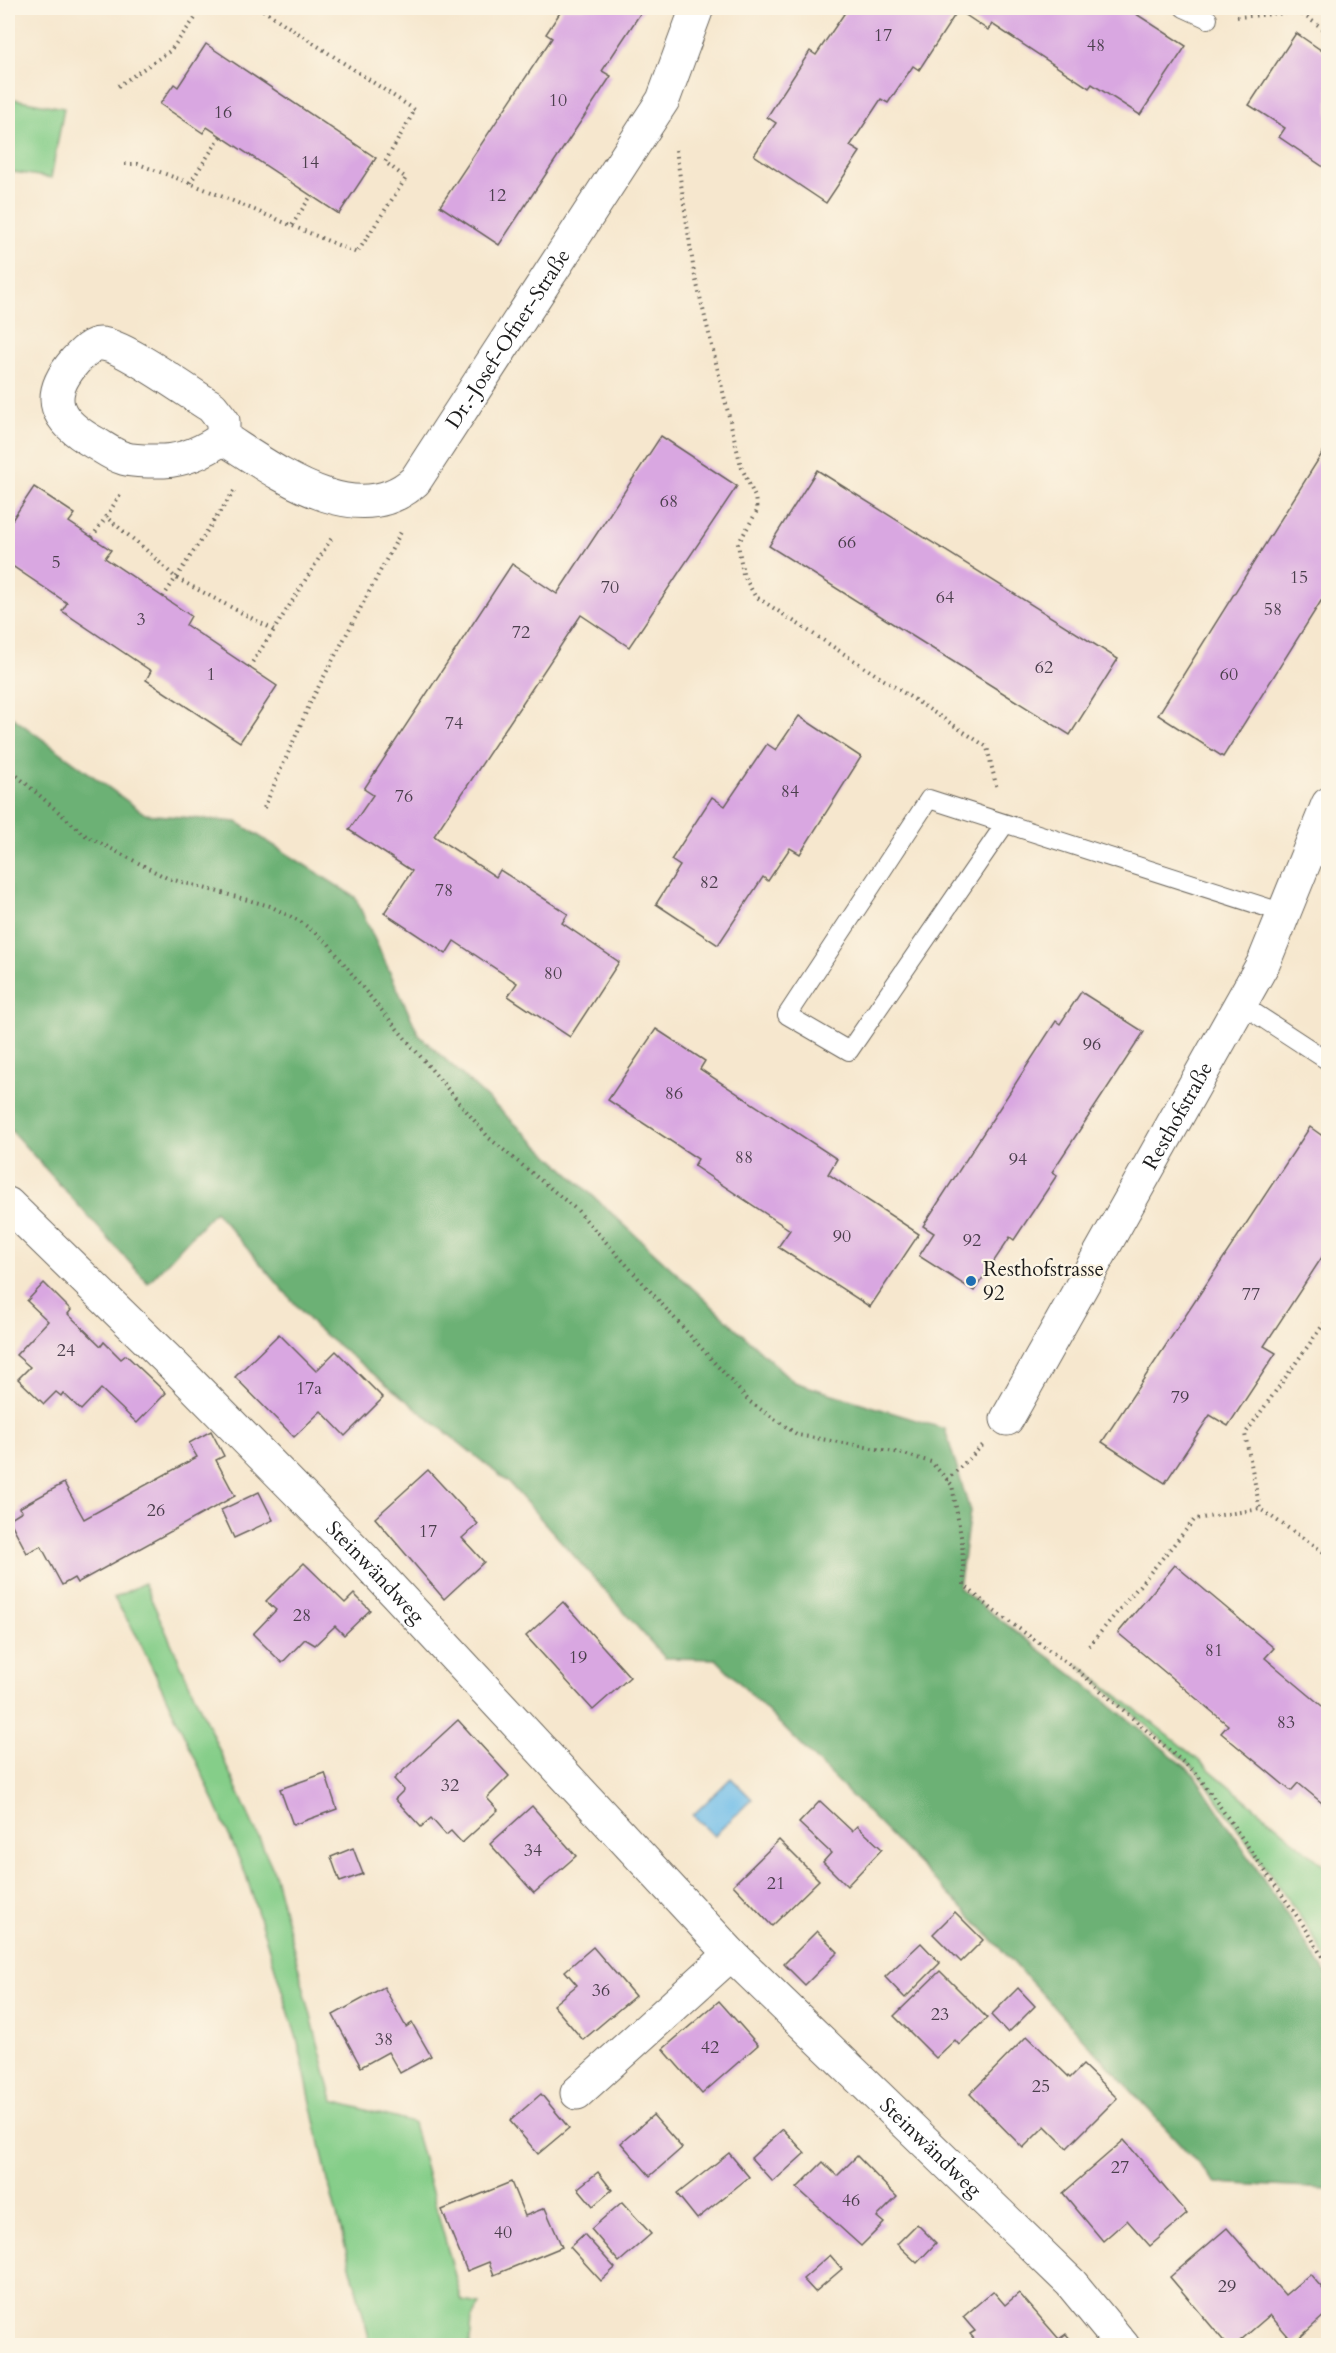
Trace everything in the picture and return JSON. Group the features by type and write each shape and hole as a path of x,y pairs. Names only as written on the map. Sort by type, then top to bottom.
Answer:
{"street":[{"name":"Dr.-Josef-Ofner-Straße","path":"223,438 265,465 320,494 346,502 378,500 403,492 415,482 663,100 697,8"},
{"path":"101,344 120,350 212,407 223,420 223,438 190,455 166,461 124,459 84,437 59,414 56,400 58,385 72,364 92,346 101,344"},
{"name":"Resthofstraße","path":"1007,1419 1264,962 1329,804"},
{"name":"Steinwändweg","path":"8,1204 174,1366 362,1557 731,1954 1071,2283 1124,2346"},
{"path":"577,2094 731,1954"}],"lane":[{"path":"1184,8 1208,19"},
{"path":"1005,824 849,1051 787,1015 929,799 1284,913"},
{"path":"1241,1004 1329,1061"}],"path":[{"path":"118,86 170,51 203,8"},
{"path":"125,164 138,164 190,183 357,253 406,178 385,162 415,110 260,8"},
{"path":"1208,19 1299,12 1329,33"},
{"path":"663,100 674,136 694,272 741,466 754,497 757,511 738,544 743,574 755,596 987,747 1005,824"},
{"path":"190,183 221,136"},
{"path":"292,225 311,196"},
{"path":"92,537 131,477 137,459"},
{"path":"163,597 238,484"},
{"path":"106,517 176,578 274,630"},
{"path":"264,808 311,702 406,522"},
{"path":"249,667 339,527"},
{"path":"8,768 85,835 167,878 270,906 301,922 328,943 489,1138 577,1210 750,1402 798,1435 900,1452 931,1462 952,1485 962,1542 964,1585 994,1611 1077,1670 1197,1774 1308,1932 1329,1967"},
{"path":"1260,1509 1245,1434 1329,1318"},
{"path":"1089,1646 1195,1519 1260,1509 1329,1555"}],"green space":[{"path":"8,98 64,108 51,178 8,171"},
{"path":"8,714 145,814 237,822 355,897 419,1035 794,1382 945,1429 970,1511 959,1588 1086,1685 1194,1774 1328,1977 1328,2189 1216,2183 978,1924 716,1659 665,1658 509,1483 315,1327 215,1211 148,1283 8,1127"},
{"path":"144,1583 273,1869 333,2101 413,2123 462,2301 480,2304 472,2318 470,2345 371,2345 328,2181 298,2042 246,1875 202,1773 137,1636 114,1598"},
{"path":"1078,1664 1179,1744 1328,1869 1328,1964 1310,1931 1199,1773"}],"water":[{"path":"731,1778 752,1799 714,1836 693,1815"}],"building":[{"path":"563,8 644,8 602,71 611,76 499,245 440,206 552,38 546,34"},
{"path":"848,8 1127,8 1186,46 1140,115 1092,84 1089,88 992,24 988,30 958,10 919,70 913,66 888,103 881,99 850,146 860,152 826,203 754,155 776,123 767,117 810,51 816,55"},
{"path":"1296,33 1328,55 1328,170 1279,137 1285,128 1249,105"},
{"path":"206,44 376,158 339,214 207,127 203,133 160,104 174,84 178,87"},
{"path":"661,436 737,486 629,647 581,615 434,836 496,877 500,870 568,914 562,923 619,962 570,1037 508,996 517,983 454,941 446,954 384,913 412,871 349,830 373,795 364,789 512,564 557,594"},
{"path":"1328,444 1328,590 1223,757 1158,715"},
{"path":"817,470 1118,659 1070,735 769,546"},
{"path":"34,487 75,514 69,522 111,550 105,558 191,616 186,625 277,686 240,742 146,680 151,671 62,611 67,603 8,563 8,526"},
{"path":"799,716 861,757 800,854 790,848 768,881 763,877 718,945 656,904 680,866 671,860 712,797 725,806 767,744 776,750"},
{"path":"1081,992 1144,1032 1052,1172 1057,1175 1014,1240 1010,1237 974,1291 919,1256 934,1233 923,1226 1056,1021 1060,1024"},
{"path":"656,1029 705,1061 700,1069 837,1159 828,1174 919,1234 870,1307 778,1247 790,1230 694,1166 698,1159 608,1100"},
{"path":"1310,1127 1328,1140 1328,1248 1264,1346 1276,1353 1228,1426 1210,1415 1165,1483 1102,1442"},
{"path":"44,1283 71,1310 68,1314 101,1346 104,1342 121,1359 126,1355 166,1393 137,1423 101,1389 81,1410 63,1393 61,1396 56,1392 44,1404 18,1379 30,1367 16,1355 48,1321 27,1301"},
{"path":"279,1334 316,1371 336,1351 383,1398 345,1436 321,1411 294,1437 235,1377"},
{"path":"211,1431 224,1456 216,1460 235,1496 77,1583 74,1578 62,1585 41,1546 27,1553 9,1519 22,1511 19,1508 64,1483 84,1519 197,1457 189,1443"},
{"path":"428,1470 478,1524 462,1538 484,1562 444,1599 375,1518"},
{"path":"259,1492 273,1520 234,1538 221,1510"},
{"path":"304,1563 345,1603 354,1594 370,1610 344,1635 335,1626 315,1645 305,1639 282,1663 253,1634 276,1610 266,1601"},
{"path":"1175,1565 1274,1648 1265,1658 1328,1711 1328,1808 1298,1783 1291,1791 1221,1733 1228,1725 1118,1633"},
{"path":"563,1602 630,1677 593,1710 526,1636"},
{"path":"458,1720 509,1776 487,1798 498,1810 462,1843 451,1831 446,1835 431,1818 421,1827 395,1799 404,1790 394,1779"},
{"path":"325,1773 337,1809 293,1825 280,1789"},
{"path":"820,1801 852,1831 857,1826 882,1849 847,1886 823,1862 831,1853 799,1823"},
{"path":"532,1806 576,1856 534,1893 490,1844"},
{"path":"779,1840 819,1880 772,1926 733,1885"},
{"path":"353,1848 363,1874 340,1882 331,1857"},
{"path":"955,1912 983,1940 961,1962 933,1934"},
{"path":"817,1931 838,1952 805,1985 784,1964"},
{"path":"921,1943 940,1963 905,1998 885,1977"},
{"path":"593,1947 635,1996 583,2040 553,2005 577,1985 565,1971"},
{"path":"940,1971 987,2018 959,2045 955,2040 936,2058 894,2016"},
{"path":"384,1987 406,2027 412,2023 431,2056 400,2073 388,2052 361,2067 333,2015"},
{"path":"1018,1988 1035,2006 1008,2033 991,2015"},
{"path":"719,2001 758,2045 702,2094 663,2049"},
{"path":"1027,2036 1070,2078 1083,2065 1117,2098 1067,2148 1045,2126 1023,2148 970,2094"},
{"path":"541,2094 569,2128 538,2154 510,2121"},
{"path":"653,2115 682,2148 650,2176 621,2143"},
{"path":"783,2129 805,2153 773,2182 751,2158"},
{"path":"1124,2140 1187,2214 1150,2246 1127,2220 1103,2241 1063,2193"},
{"path":"729,2153 749,2177 697,2219 677,2194"},
{"path":"857,2156 897,2197 877,2217 884,2223 861,2246 797,2188 823,2162 837,2176"},
{"path":"598,2172 612,2190 593,2206 578,2188"},
{"path":"511,2182 525,2216 545,2208 562,2247 494,2275 489,2262 467,2271 442,2210"},
{"path":"622,2202 651,2234 619,2262 591,2229"},
{"path":"917,2224 936,2243 917,2263 897,2244"},
{"path":"1227,2228 1285,2295 1310,2274 1328,2295 1328,2312 1294,2343 1270,2315 1234,2346 1228,2346 1170,2277"},
{"path":"584,2234 615,2268 601,2281 570,2247"},
{"path":"830,2255 842,2269 815,2292 803,2279"},
{"path":"993,2291 1005,2305 1019,2293 1059,2339 1066,2334 1076,2346 980,2346 970,2334 975,2331 963,2317"}],"place":[{"name":"Resthofstrasse 92","path":"971,1281"}]}
